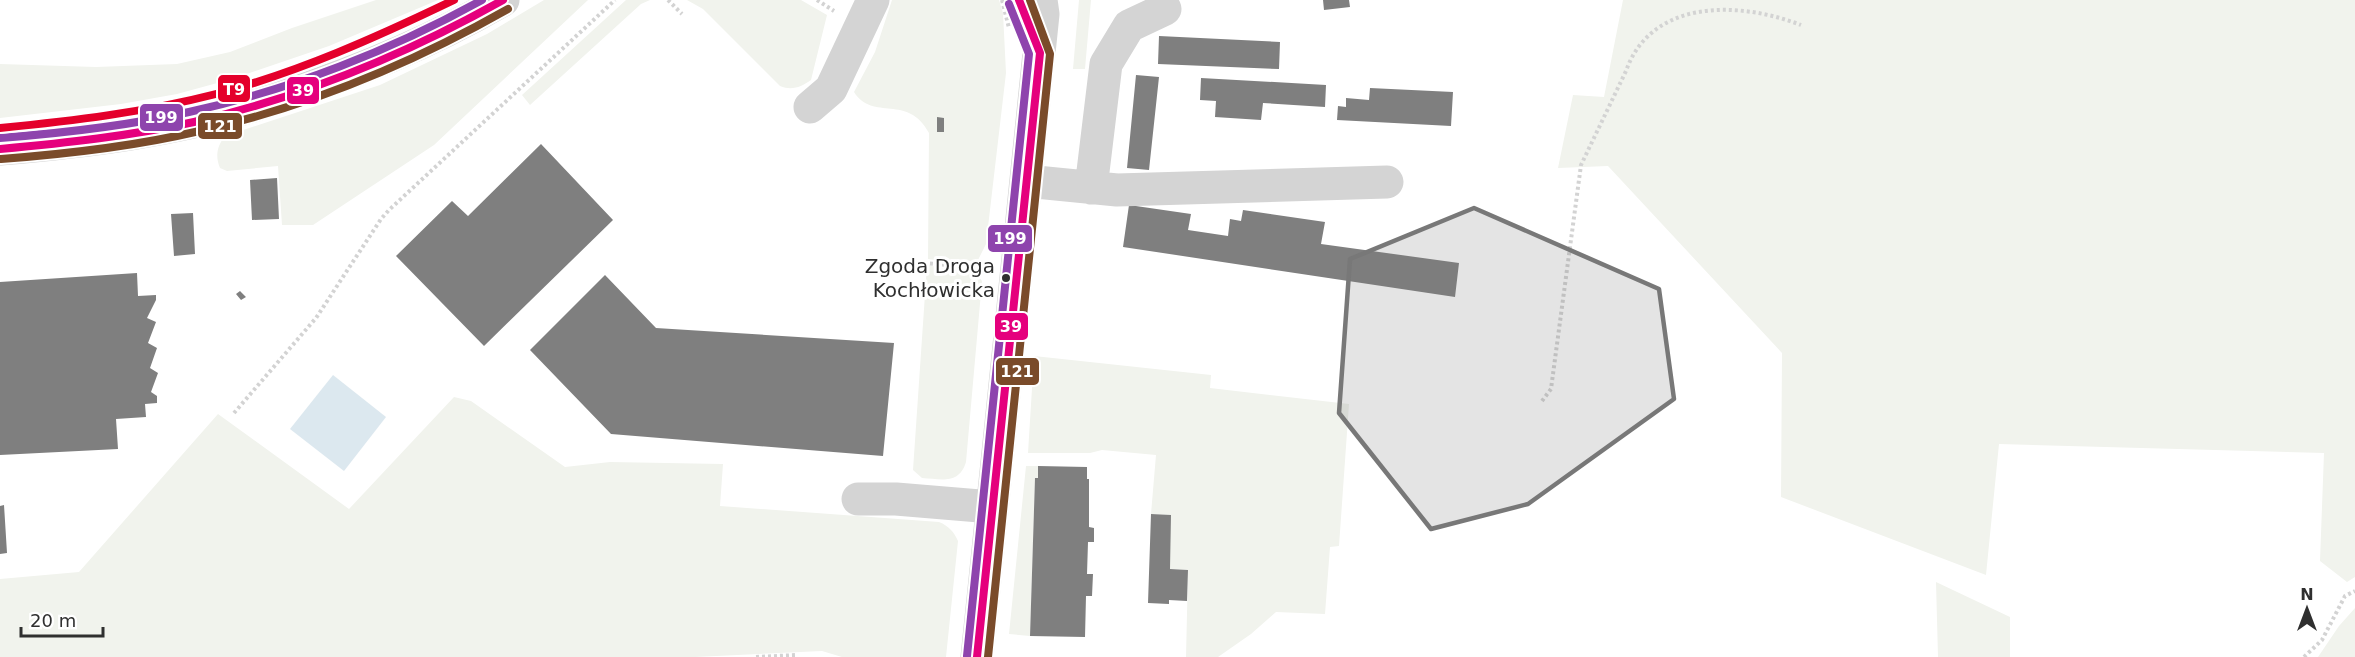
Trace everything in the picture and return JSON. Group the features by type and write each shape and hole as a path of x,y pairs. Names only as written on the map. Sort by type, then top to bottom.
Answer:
{"street":[{"path":"0,149 102,138 203,119 255,106 372,64 477,15 503,0"},
{"path":"1019,0 1040,52"},
{"path":"976,657 1040,52 1043,14 1041,0"},
{"path":"810,107 831,89 870,11 856,5"},
{"path":"1091,188 1106,64 1130,26 1165,9"},
{"path":"1026,181 1117,190 1387,182"},
{"path":"858,499 896,499 992,507"}],"path":[{"path":"234,413 316,318 385,215 615,0"},
{"path":"668,0 682,14"},
{"path":"817,0 837,13 856,5"},
{"path":"1733,4 1763,10 1801,25"},
{"path":"1542,401 1551,389 1581,165 1603,122 1631,54 1650,27"},
{"path":"912,262 988,268"},
{"path":"2304,657 2322,640 2345,596 2355,591"},
{"path":"756,657 797,655"}],"highlighted area":[{"path":"1474,208 1659,289 1674,399 1528,504 1431,529 1339,413 1350,259"}],"shaded area":[{"path":"376,0 438,0 329,46 232,79 177,94 121,104 0,118 0,64 96,67 177,64 230,52 292,28"},
{"path":"544,0 588,0 434,145 313,225 282,225 278,166 227,171 220,168 218,151 225,136 380,85 487,34"},
{"path":"626,0 650,0 641,4 530,105 522,95"},
{"path":"687,0 801,0 827,15 811,80 796,88 780,86 703,9"},
{"path":"892,0 999,0 1003,13 1006,73 986,244 978,260 959,263 928,259 929,133 921,121 911,114 871,105 862,101 854,92 875,52"},
{"path":"1079,0 1091,0 1085,69 1073,69"},
{"path":"1623,0 2355,0 2355,577 2347,582 2320,561 2324,453 1999,444 1986,575 1781,497 1782,353 1608,166 1558,168 1573,95 1604,97"},
{"path":"927,265 947,269 974,269 982,281 966,462 959,474 948,479 922,478 913,470"},
{"path":"1034,356 1211,375 1210,388 1349,404 1339,546 1330,547 1325,614 1276,612 1251,634 1218,657 1186,657 1188,570 1170,569 1169,515 1151,514 1156,455 1102,450 1090,453 1028,453"},
{"path":"333,375 386,417 344,471 290,429"},
{"path":"454,397 471,401 565,467 610,462 723,464 720,506 943,524 951,530 958,541 946,657 842,657 822,651 695,657 0,657 0,579 79,572 218,414 349,509"},
{"path":"1026,466 1038,466 1038,478 1035,478 1030,636 1009,634"},
{"path":"1936,582 2010,617 2010,657 1938,657"},
{"path":"2355,608 2355,657 2318,657 2339,626"}],"building":[{"path":"1323,0 1349,0 1350,7 1324,10"},
{"path":"1159,36 1280,42 1279,69 1158,64"},
{"path":"1136,75 1159,77 1149,170 1127,168"},
{"path":"1201,78 1326,85 1325,107 1263,103 1261,120 1215,117 1216,101 1200,100"},
{"path":"1370,88 1453,92 1451,126 1337,120 1338,106 1346,107 1346,98 1369,100"},
{"path":"937,117 944,118 944,132 937,132"},
{"path":"541,144 613,220 484,346 396,256 452,201 468,216"},
{"path":"277,178 279,219 252,220 250,180"},
{"path":"1129,205 1191,214 1188,230 1228,236 1230,219 1241,221 1243,210 1325,222 1321,244 1459,263 1455,297 1123,247"},
{"path":"193,213 195,254 174,256 171,214"},
{"path":"137,273 138,296 156,295 156,300 147,318 156,322 148,343 157,348 150,368 158,373 151,392 157,396 157,403 145,404 146,417 116,419 118,449 0,455 0,282"},
{"path":"605,275 656,328 894,343 883,456 611,434 530,350"},
{"path":"240,291 246,297 241,300 236,294"},
{"path":"1038,466 1087,467 1089,527 1094,528 1094,542 1088,542 1087,574 1093,574 1092,596 1086,596 1085,637 1030,636 1035,478 1038,478"},
{"path":"4,505 7,553 0,554 0,506"},
{"path":"1151,514 1171,515 1170,569 1188,570 1187,601 1169,600 1169,604 1148,603"}],"transit line":[{"name":"T9","path":"0,128 109,115 216,94 337,53 454,0"},
{"name":"199","path":"0,138 119,125 227,103 302,80 376,52 482,0"},
{"name":"39","path":"0,149 73,142 146,131 234,112 314,87 392,56 503,0"},
{"name":"39","path":"977,657 1040,53 1019,0"},
{"name":"121","path":"988,657 1050,54 1030,0"},
{"name":"199","path":"967,656 1029,54 1009,4"},
{"name":"121","path":"1,159 123,146 236,122 316,97 395,66 508,9"}],"place":[{"name":"Zgoda Droga Kochłowicka","path":"1006,278"}]}
